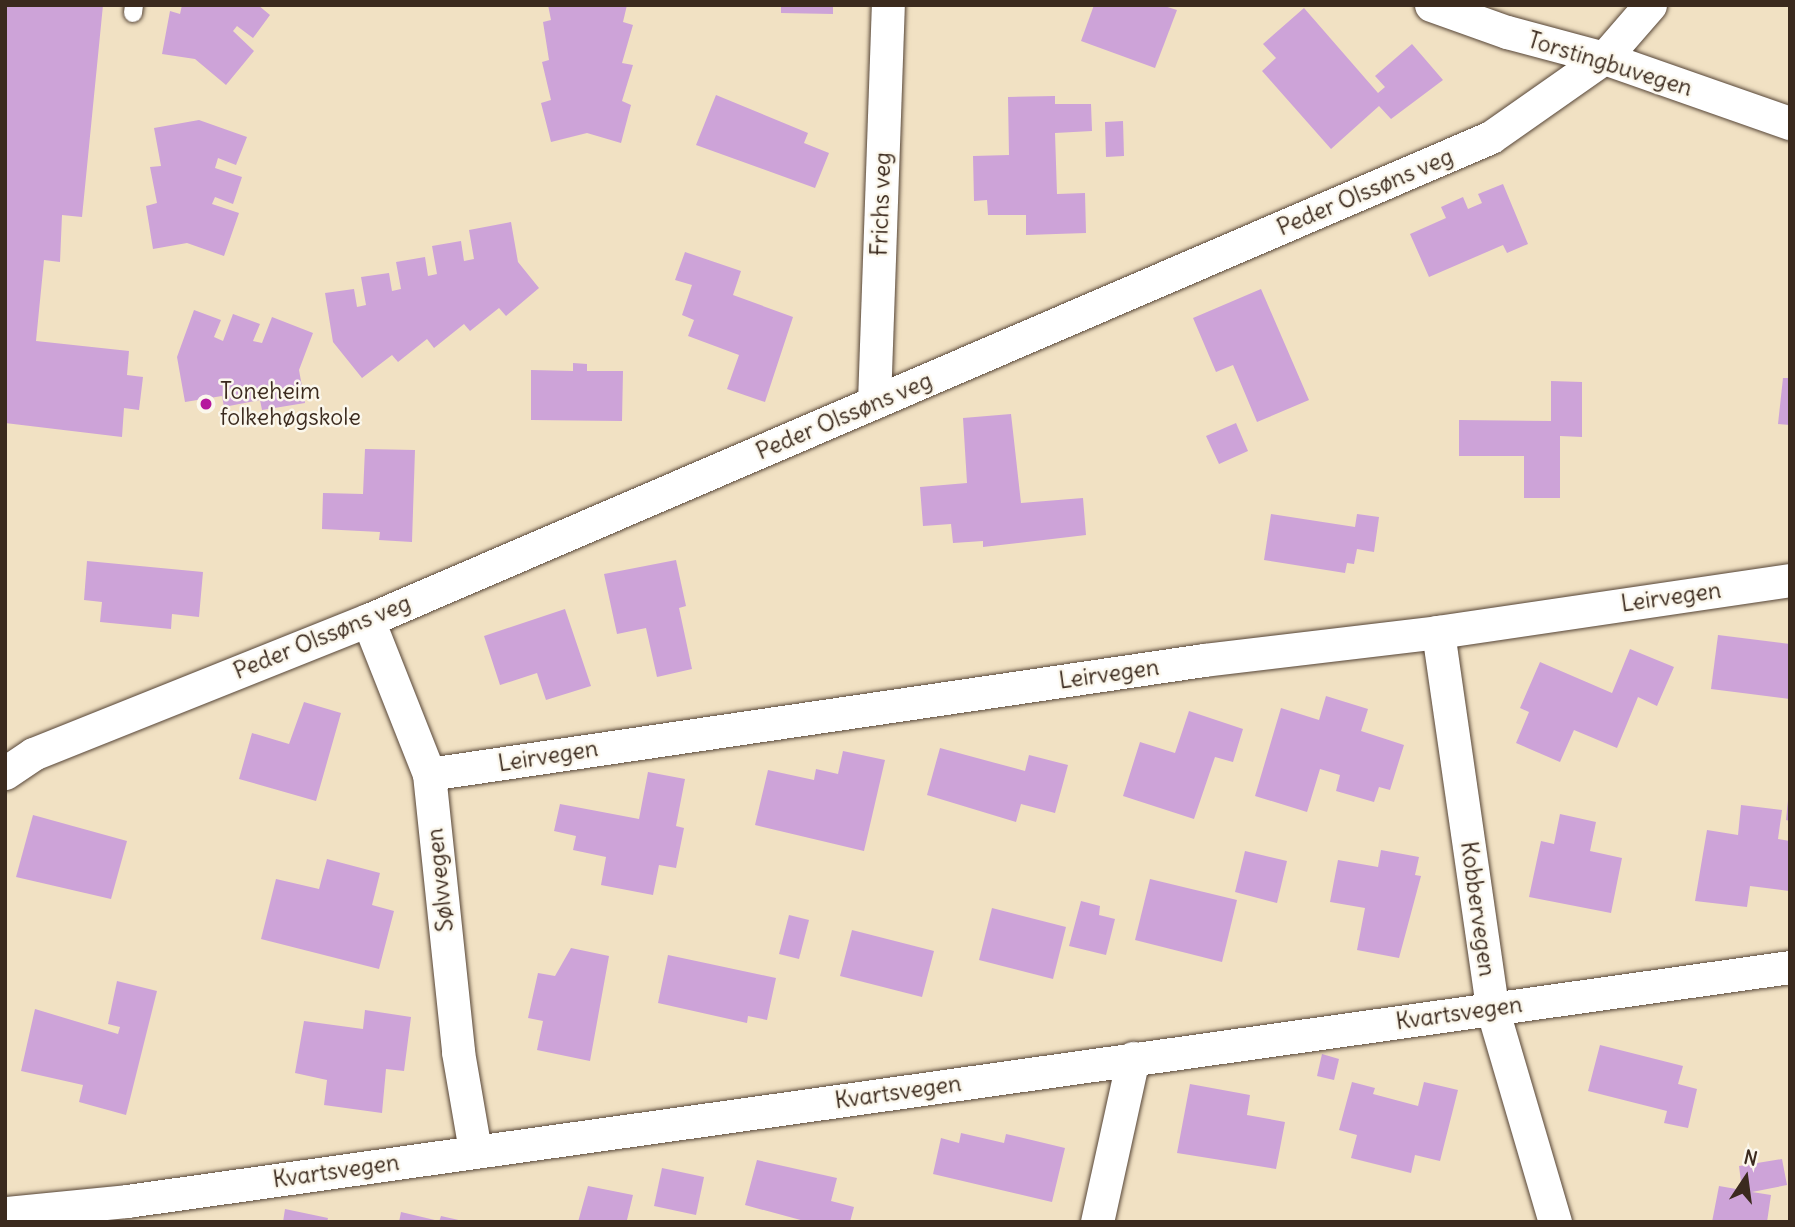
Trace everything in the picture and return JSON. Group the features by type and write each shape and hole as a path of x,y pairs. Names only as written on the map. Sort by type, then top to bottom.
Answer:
{"street":[{"name":"Frichs veg","path":"874,402 888,5"},
{"name":"Torstingbuvegen","path":"1431,5 1507,32 1604,58 1790,123"},
{"name":"Peder Olssøns veg","path":"5,773 33,754 368,620 1491,138 1604,58 1650,5"},
{"name":"Leirvegen","path":"429,774 1204,660 1438,632 1790,580"},
{"name":"Sølvvegen","path":"368,620 429,774 458,1052 475,1150"},
{"name":"Kobbervegen","path":"1438,632 1492,1008 1555,1222"},
{"name":"Kvartsvegen","path":"5,1213 128,1211 475,1150 1790,967"},
{"path":"1097,1222 1133,1058"}],"building":[{"path":"5,5 103,5 82,217 62,215 60,262 44,260 36,341 129,351 127,375 143,377 139,410 124,408 122,437 5,423"},
{"path":"182,5 258,5 270,15 253,38 237,26 233,31 254,51 226,85 195,59 162,54 170,11 180,14"},
{"path":"548,5 627,5 623,22 633,25 622,63 633,65 622,101 631,105 621,143 587,133 551,142 541,103 551,100 542,62 549,60 543,22 551,20"},
{"path":"781,5 833,5 833,14 781,13"},
{"path":"1094,5 1161,5 1177,10 1155,68 1081,41"},
{"path":"1304,8 1378,93 1385,87 1375,76 1412,44 1443,80 1391,119 1379,106 1331,149 1262,71 1276,58 1263,44"},
{"path":"716,95 808,133 804,143 829,153 815,188 696,145"},
{"path":"1055,96 1055,104 1091,104 1092,131 1055,133 1057,194 1085,193 1086,233 1026,235 1026,215 988,215 987,200 974,201 973,156 1009,155 1008,97"},
{"path":"199,120 247,137 236,165 218,158 215,168 242,177 233,204 215,197 212,204 239,213 224,256 187,243 153,249 146,206 157,203 150,167 161,166 154,128"},
{"path":"1123,121 1124,156 1106,157 1105,122"},
{"path":"1503,184 1528,244 1507,253 1503,245 1429,277 1410,234 1446,218 1441,207 1463,197 1468,209 1482,203 1478,194"},
{"path":"511,222 518,262 539,288 506,316 499,308 470,331 464,324 434,348 427,339 398,362 392,355 362,378 333,342 325,293 354,289 357,307 366,305 361,277 389,273 392,291 401,289 396,262 425,257 428,276 437,274 432,246 461,241 464,261 474,259 469,230"},
{"path":"685,252 741,271 733,295 793,317 765,402 727,389 739,355 688,336 694,320 682,315 692,285 675,280"},
{"path":"1261,289 1309,400 1257,422 1233,365 1216,372 1193,318"},
{"path":"194,310 221,320 214,337 223,341 233,314 260,324 253,341 262,343 272,317 313,333 299,370 305,403 262,410 260,400 224,407 222,396 185,402 177,357"},
{"path":"573,363 587,364 587,371 623,371 622,421 531,420 531,370 573,371"},
{"path":"1783,378 1790,378 1790,425 1778,424"},
{"path":"1551,381 1582,382 1582,437 1560,436 1560,498 1524,498 1524,456 1459,456 1459,420 1551,421"},
{"path":"1011,414 1021,503 1083,498 1086,535 983,547 983,541 953,543 951,524 923,526 920,487 967,483 963,418"},
{"path":"1236,423 1248,451 1219,464 1206,436"},
{"path":"365,449 415,450 412,542 379,540 380,532 322,529 323,493 363,494"},
{"path":"1271,514 1355,527 1357,514 1379,517 1374,552 1357,549 1354,564 1347,563 1345,573 1264,560"},
{"path":"676,560 686,606 679,608 692,669 657,677 646,628 617,634 604,574"},
{"path":"87,561 203,572 199,617 172,614 171,629 100,622 102,602 84,600"},
{"path":"565,609 591,686 546,700 537,673 500,685 484,636"},
{"path":"1718,635 1790,644 1790,699 1711,689"},
{"path":"1630,649 1674,667 1657,706 1638,697 1617,748 1574,730 1560,762 1516,743 1529,712 1520,708 1540,662 1612,693"},
{"path":"1326,696 1368,709 1361,731 1404,745 1390,790 1379,787 1374,802 1336,791 1340,775 1320,769 1307,812 1255,796 1281,708 1319,720"},
{"path":"304,702 341,713 316,801 239,779 252,733 289,744"},
{"path":"1189,711 1243,729 1233,762 1215,757 1194,819 1123,796 1140,742 1175,753"},
{"path":"940,748 1025,771 1029,755 1068,765 1055,813 1021,804 1016,822 927,795"},
{"path":"843,751 885,760 864,851 755,825 768,770 814,780 816,769 838,774"},
{"path":"648,772 685,779 676,826 684,828 676,868 659,865 653,895 601,885 606,857 573,850 576,836 554,831 560,804 639,819"},
{"path":"1790,800 1790,821 1786,820"},
{"path":"1741,805 1782,810 1778,839 1790,841 1789,891 1750,886 1747,907 1695,901 1707,830 1738,835"},
{"path":"1560,814 1596,822 1590,851 1622,858 1611,913 1529,897 1541,841 1554,844"},
{"path":"33,815 127,841 111,899 16,877"},
{"path":"1381,850 1419,857 1415,875 1421,876 1399,958 1357,950 1365,908 1330,902 1338,860 1378,867"},
{"path":"1245,851 1287,861 1277,903 1235,892"},
{"path":"327,859 380,873 372,905 394,911 379,969 261,939 276,879 319,889"},
{"path":"1150,879 1237,900 1222,962 1135,940"},
{"path":"1081,901 1100,906 1099,915 1115,919 1106,955 1069,946"},
{"path":"992,908 1066,927 1053,979 979,960"},
{"path":"789,915 809,920 799,959 779,954"},
{"path":"852,930 934,951 922,997 840,976"},
{"path":"571,948 609,956 590,1061 537,1050 543,1021 528,1018 538,973 555,976"},
{"path":"668,955 776,978 767,1020 748,1016 747,1023 658,1003"},
{"path":"117,981 157,991 126,1115 79,1102 83,1085 21,1071 35,1009 118,1034 120,1027 108,1024"},
{"path":"365,1010 411,1017 404,1071 386,1069 382,1113 324,1105 327,1080 295,1073 304,1021 363,1029"},
{"path":"1600,1045 1683,1066 1678,1084 1697,1089 1688,1128 1664,1123 1667,1111 1588,1091"},
{"path":"1322,1054 1339,1059 1334,1080 1317,1076"},
{"path":"1352,1082 1375,1088 1373,1094 1418,1106 1424,1082 1458,1090 1440,1161 1415,1155 1411,1173 1351,1158 1357,1135 1339,1130"},
{"path":"1190,1084 1250,1095 1247,1115 1285,1122 1276,1169 1177,1153"},
{"path":"961,1133 1004,1143 1006,1134 1065,1148 1052,1202 933,1174 941,1138 959,1143"},
{"path":"1782,1159 1787,1185 1752,1192 1771,1195 1767,1222 1712,1222 1719,1186 1742,1190 1739,1166"},
{"path":"757,1160 837,1178 831,1201 854,1207 850,1222 808,1222 745,1205"},
{"path":"662,1168 704,1177 696,1215 654,1206"},
{"path":"588,1186 633,1195 627,1220 632,1222 578,1222"},
{"path":"285,1209 328,1218 327,1222 283,1222"},
{"path":"401,1212 439,1221 439,1222 399,1222"},
{"path":"441,1216 463,1221 439,1222"}],"place":[{"name":"Toneheim folkehøgskole","path":"206,404"}]}
